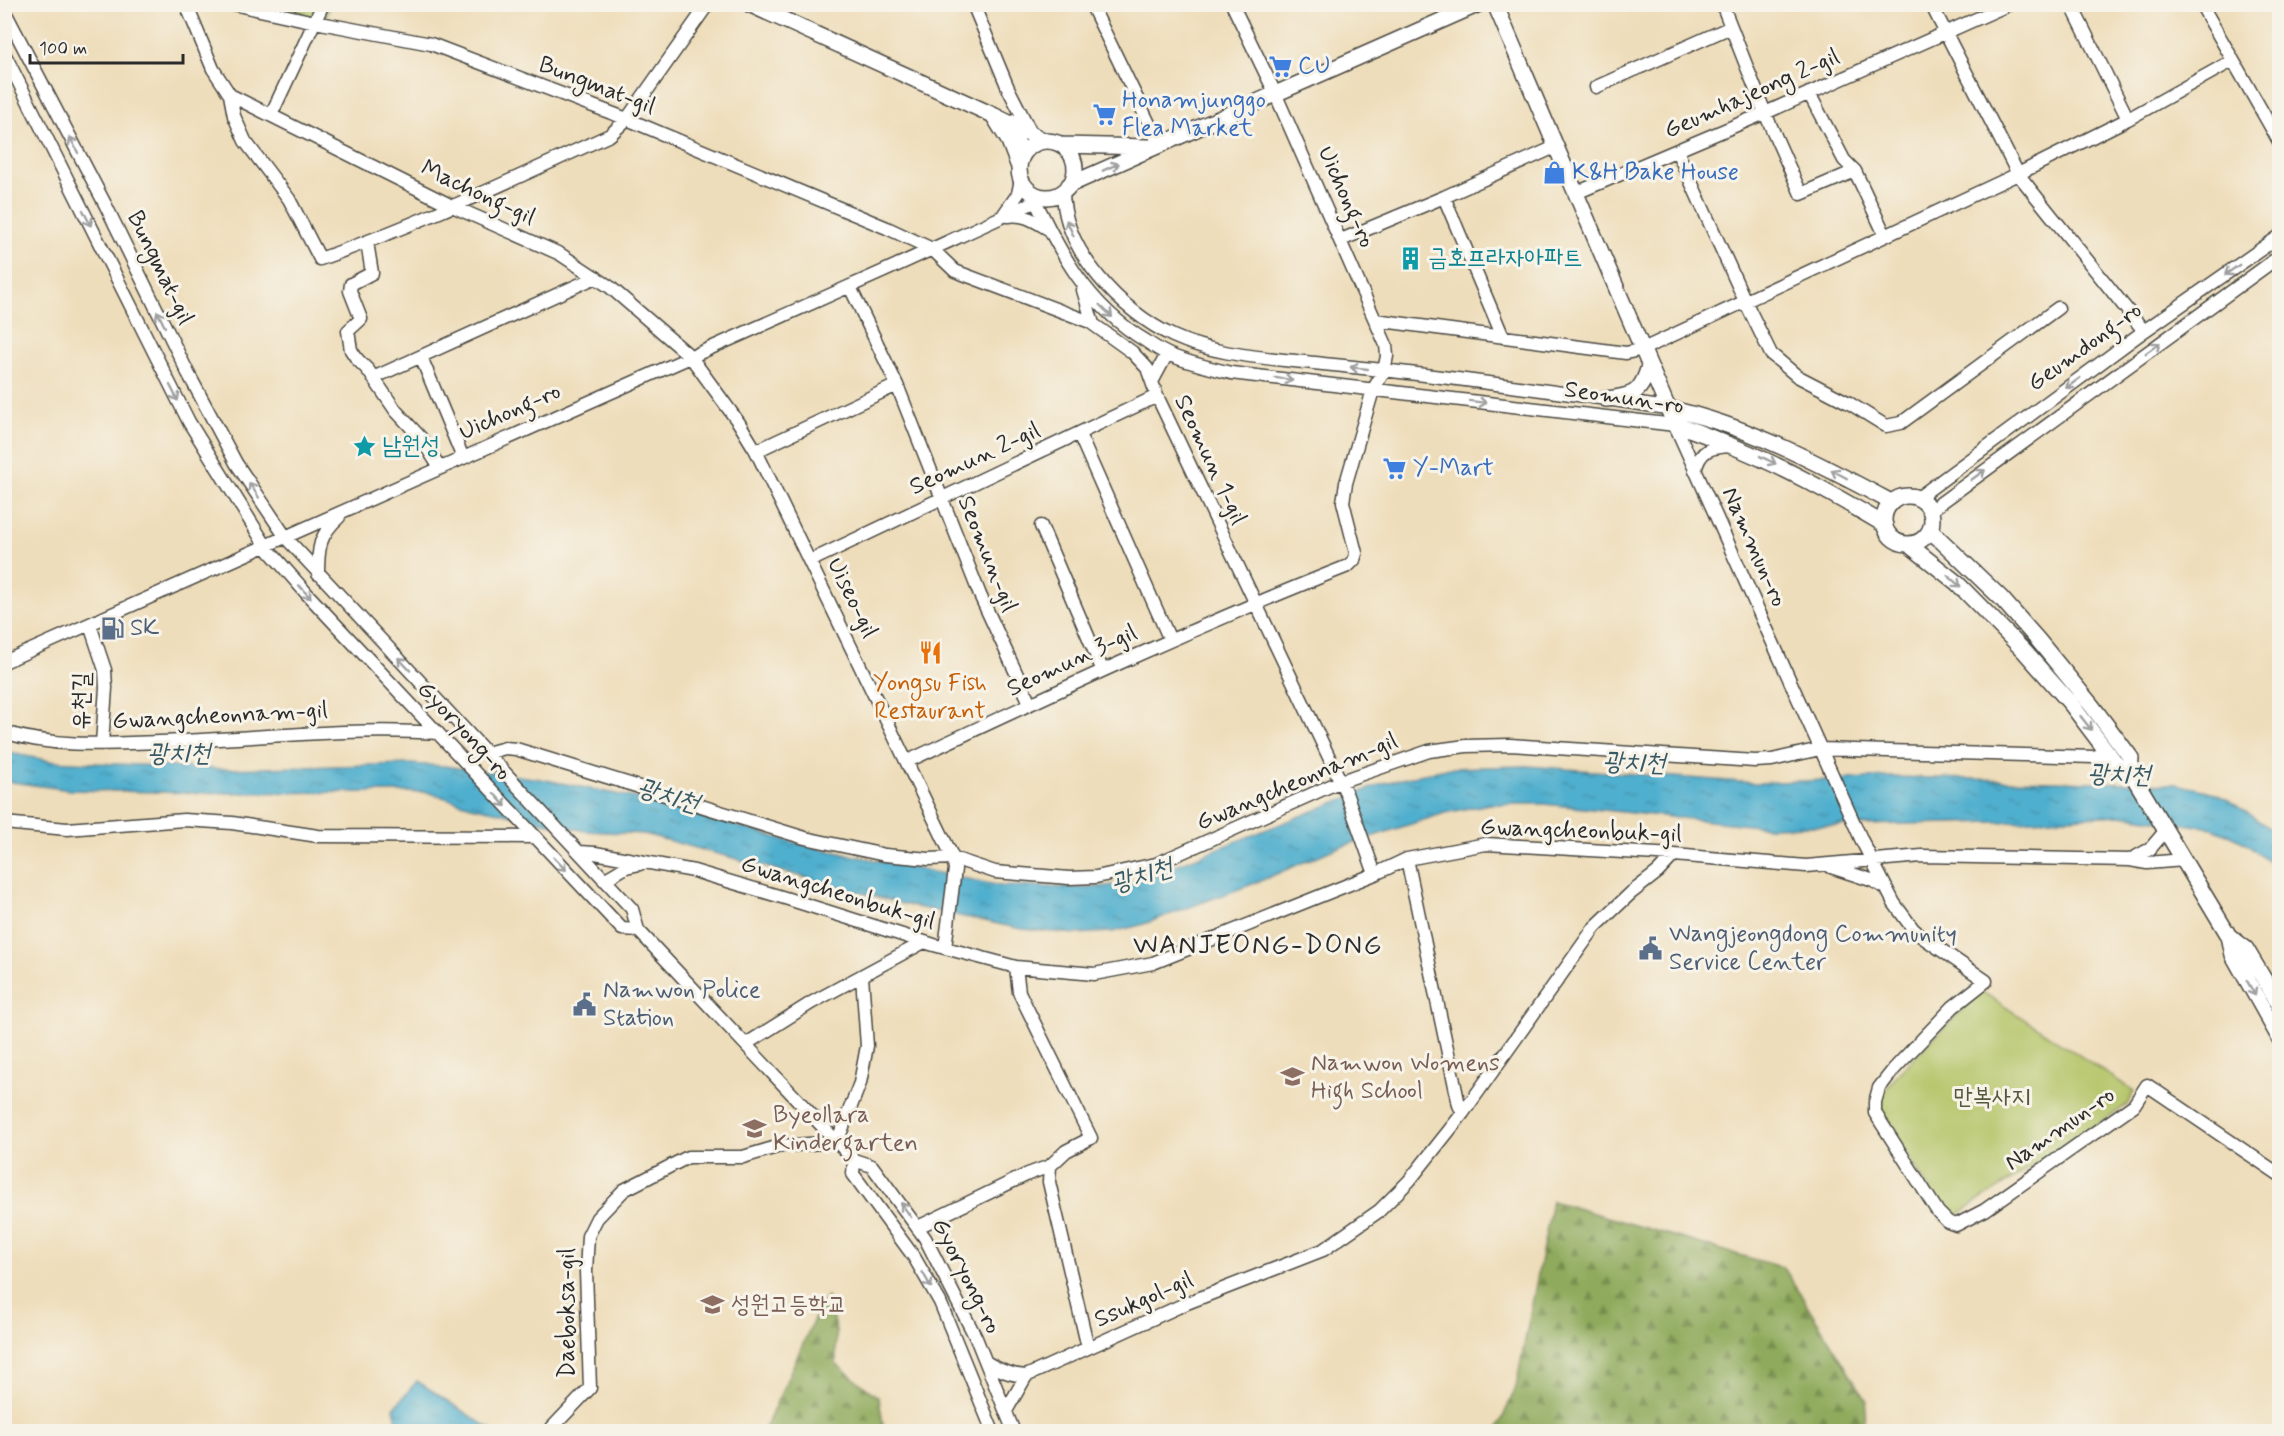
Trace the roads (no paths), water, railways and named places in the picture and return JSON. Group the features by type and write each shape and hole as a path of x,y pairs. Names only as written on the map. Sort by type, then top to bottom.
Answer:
{"main road":[{"path":"749,4 1039,138 1062,145 1156,146"},
{"path":"993,115 1038,196 1066,188 1479,4"},
{"name":"Nammun-ro","path":"1495,4 1675,425"},
{"path":"1021,168 1030,146 1039,138"},
{"path":"1062,145 1068,151 1074,168 1066,188"},
{"path":"1605,399 1625,397 1635,392 1645,381 1649,366"},
{"name":"Seomun-ro","path":"1667,408 1724,423 1772,442 1891,502"},
{"name":"Seomun-ro","path":"1675,425 1763,457 1820,486 1885,525"},
{"name":"Geumdong-ro","path":"1891,502 1905,495 1919,497"},
{"path":"1908,544 1923,539 1930,530 1933,518 1931,510 1919,497"},
{"path":"1891,502 1884,517 1885,525 1893,538 1908,544 1957,583 2025,652 2071,704 2117,765 2130,771 2229,936 2233,955 2280,1039"},
{"path":"1930,530 2001,598 2038,640 2131,758 2130,771"},
{"path":"2025,652 2038,640"},
{"path":"2229,936 2246,949 2280,1006"}],"street":[{"path":"186,4 213,69 230,95 234,116 245,141 289,199 320,259 452,206 610,135 627,120 708,4"},
{"name":"Bungmat-gil","path":"233,4 431,44 627,120 887,228 932,249"},
{"path":"271,115 323,4"},
{"path":"973,4 1008,88 1039,138"},
{"path":"1091,4 1156,146"},
{"name":"Uichong-ro","path":"1232,4 1275,93 1386,345 1387,356 1384,370"},
{"path":"1722,4 1765,113 1801,194 1855,171"},
{"path":"1931,4 2018,174 2144,331"},
{"name":"Geumhajeong 2-gil","path":"1576,193 1765,113 2010,4"},
{"path":"2071,4 2128,119"},
{"path":"2201,4 2280,142"},
{"name":"Bungmat-gil","path":"4,10 236,463 287,539"},
{"path":"1596,87 1731,27"},
{"name":"Bungmat-gil","path":"4,53 189,422 267,548"},
{"path":"1375,320 1626,352 1643,350 2018,174 2128,119 2232,61"},
{"path":"1008,88 1021,168"},
{"path":"1809,93 1844,160 1855,171 1885,235"},
{"name":"Machong-gil","path":"230,95 452,206 560,254 610,287 690,356"},
{"path":"1341,240 1555,147"},
{"path":"1677,151 1771,354 1797,376 1850,403 1886,426 1901,423 2058,308"},
{"name":"Uichong-ro","path":"1001,217 1009,210 1018,194 1021,168"},
{"name":"Seomun-ro","path":"1066,188 1063,205 1067,222 1089,262 1119,300 1173,336 1203,347 1234,354 1384,370 1667,408"},
{"name":"Uichong-ro","path":"4,662 267,548 690,356 850,287 1001,217 1038,196"},
{"name":"Seomun-ro","path":"1038,196 1050,230 1082,286 1107,313 1137,336 1167,354 1231,372 1675,425"},
{"path":"1444,197 1503,337"},
{"path":"1001,217 1017,214 1050,230"},
{"name":"Geumdong-ro","path":"1919,497 2144,331 2280,236"},
{"path":"367,242 372,273 351,284 350,291 361,319 348,332 351,350 396,411 421,438 440,468"},
{"name":"Seomun 1-gil","path":"932,249 955,271 1093,324 1132,352 1147,368 1156,396 1342,788 1375,874"},
{"name":"Geumdong-ro","path":"1931,510 2280,256"},
{"path":"1074,273 1089,262"},
{"path":"373,378 596,277"},
{"path":"1082,286 1093,324"},
{"name":"Seomun-gil","path":"850,287 897,385 980,595 1030,703"},
{"path":"1152,382 1167,354"},
{"name":"Uiseo-gil","path":"690,356 728,407 756,451 908,761 954,864"},
{"path":"421,357 463,458"},
{"path":"1255,603 1348,566 1354,560 1356,553 1343,502 1373,390 1384,370"},
{"path":"756,451 897,385"},
{"name":"Seomun 2-gil","path":"810,561 1156,396"},
{"name":"Nammun-ro","path":"1675,425 1871,860"},
{"path":"1079,434 1170,640"},
{"path":"1695,471 1700,456 1708,450 1717,446 1732,446"},
{"path":"318,574 319,545 323,536 347,511"},
{"path":"1041,526 1102,669"},
{"name":"Gyoryong-ro","path":"287,539 632,909 638,930 837,1143 854,1160 872,1166 918,1227 947,1278 986,1362 1014,1431"},
{"name":"Gyoryong-ro","path":"267,548 308,595 622,929 638,930"},
{"name":"Seomun 3-gil","path":"908,761 1102,669 1255,603"},
{"name":"유천길","path":"90,625 105,670 102,743"},
{"name":"Gwangcheonnam-gil","path":"4,732 22,738 59,744 183,741 344,731 438,733"},
{"name":"Gwangcheonnam-gil","path":"487,753 505,748 516,749 806,838 885,855 929,859 995,872 1069,878 1122,872 1173,857 1429,751 1463,746 1510,745 1755,761 1772,760 1820,749 2094,757 2109,752"},
{"path":"4,824 67,829 184,820 232,823 318,836 534,837"},
{"path":"2130,860 2150,849 2165,828"},
{"name":"Gwangcheonbuk-gil","path":"580,852 595,852 677,867 924,942 1016,967 1094,974 1153,963 1407,859 1486,844 1674,855 1806,866 1922,856 2130,860 2147,863 2184,860"},
{"name":"Ssukgol-gil","path":"1050,1166 1049,1182 1088,1348 1187,1303 1323,1250 1379,1211 1398,1194 1463,1113 1595,927 1674,855"},
{"path":"1407,859 1459,1105 1463,1113"},
{"path":"1871,860 1886,888"},
{"path":"604,880 626,867 647,863"},
{"path":"945,948 954,864"},
{"path":"1827,865 1886,888"},
{"name":"Nammun-ro","path":"1886,888 1913,929 1986,981 1953,1007 1894,1069 1879,1088 1875,1102 1875,1113 1938,1212 1948,1222 1956,1225 1985,1210 2134,1105 2147,1085 2280,1175"},
{"path":"746,1044 811,1003 924,942"},
{"path":"918,1227 1028,1174 1050,1166 1066,1151 1091,1138 1019,992 1016,967"},
{"path":"837,1143 860,1083 867,1046 862,976"},
{"name":"Daeboksa-gil","path":"548,1431 590,1388 586,1271 588,1236 597,1218 624,1190 688,1157 743,1157 780,1146 837,1143"},
{"name":"Gyoryong-ro","path":"854,1160 853,1174 914,1257 940,1302 993,1431"},
{"path":"986,1362 1002,1372 1026,1376 1088,1348"},
{"path":"1006,1410 1026,1376"}],"water":[{"path":"5,752 51,761 225,769 409,764 444,766 541,779 641,799 807,846 1001,886 1089,888 1131,883 1384,783 1450,768 1527,766 1756,783 1892,777 2175,784 2208,791 2227,799 2279,835 2280,871 2241,840 2213,828 2120,815 1998,822 1768,827 1544,804 1489,804 1445,813 1334,849 1258,882 1141,925 1112,932 1075,934 1022,929 907,905 644,834 585,831 471,806 427,792 198,793 70,790 5,781"},
{"path":"417,1381 493,1431 399,1431 394,1408"}],"place":[{"name":"CU","path":"1280,66"},
{"name":"Honamjunggo Flea Market","path":"1104,114"},
{"name":"K&H Bake House","path":"1554,172"},
{"name":"금호프라자아파트","path":"1410,258"},
{"name":"남원성","path":"364,446"},
{"name":"Y-Mart","path":"1395,468"},
{"name":"SK","path":"112,628"},
{"name":"Yongsu Fish Restaurant","path":"930,653"},
{"name":"Wangjeongdong Community Service Center","path":"1651,948"},
{"name":"Namwon Police Station","path":"585,1004"},
{"name":"Namwon Womens High School","path":"1293,1077"},
{"name":"Byeollara Kindergarten","path":"755,1129"},
{"name":"성원고등학교","path":"713,1305"}],"district":[{"name":"WANJEONG-DONG","path":"1258,945"}],"water label":[{"name":"광치천","path":"179,754"},
{"name":"광치천","path":"1634,763"},
{"name":"광치천","path":"2119,775"},
{"name":"광치천","path":"668,796"},
{"name":"광치천","path":"1142,876"}],"park label":[{"name":"만복사지","path":"1992,1097"}]}
